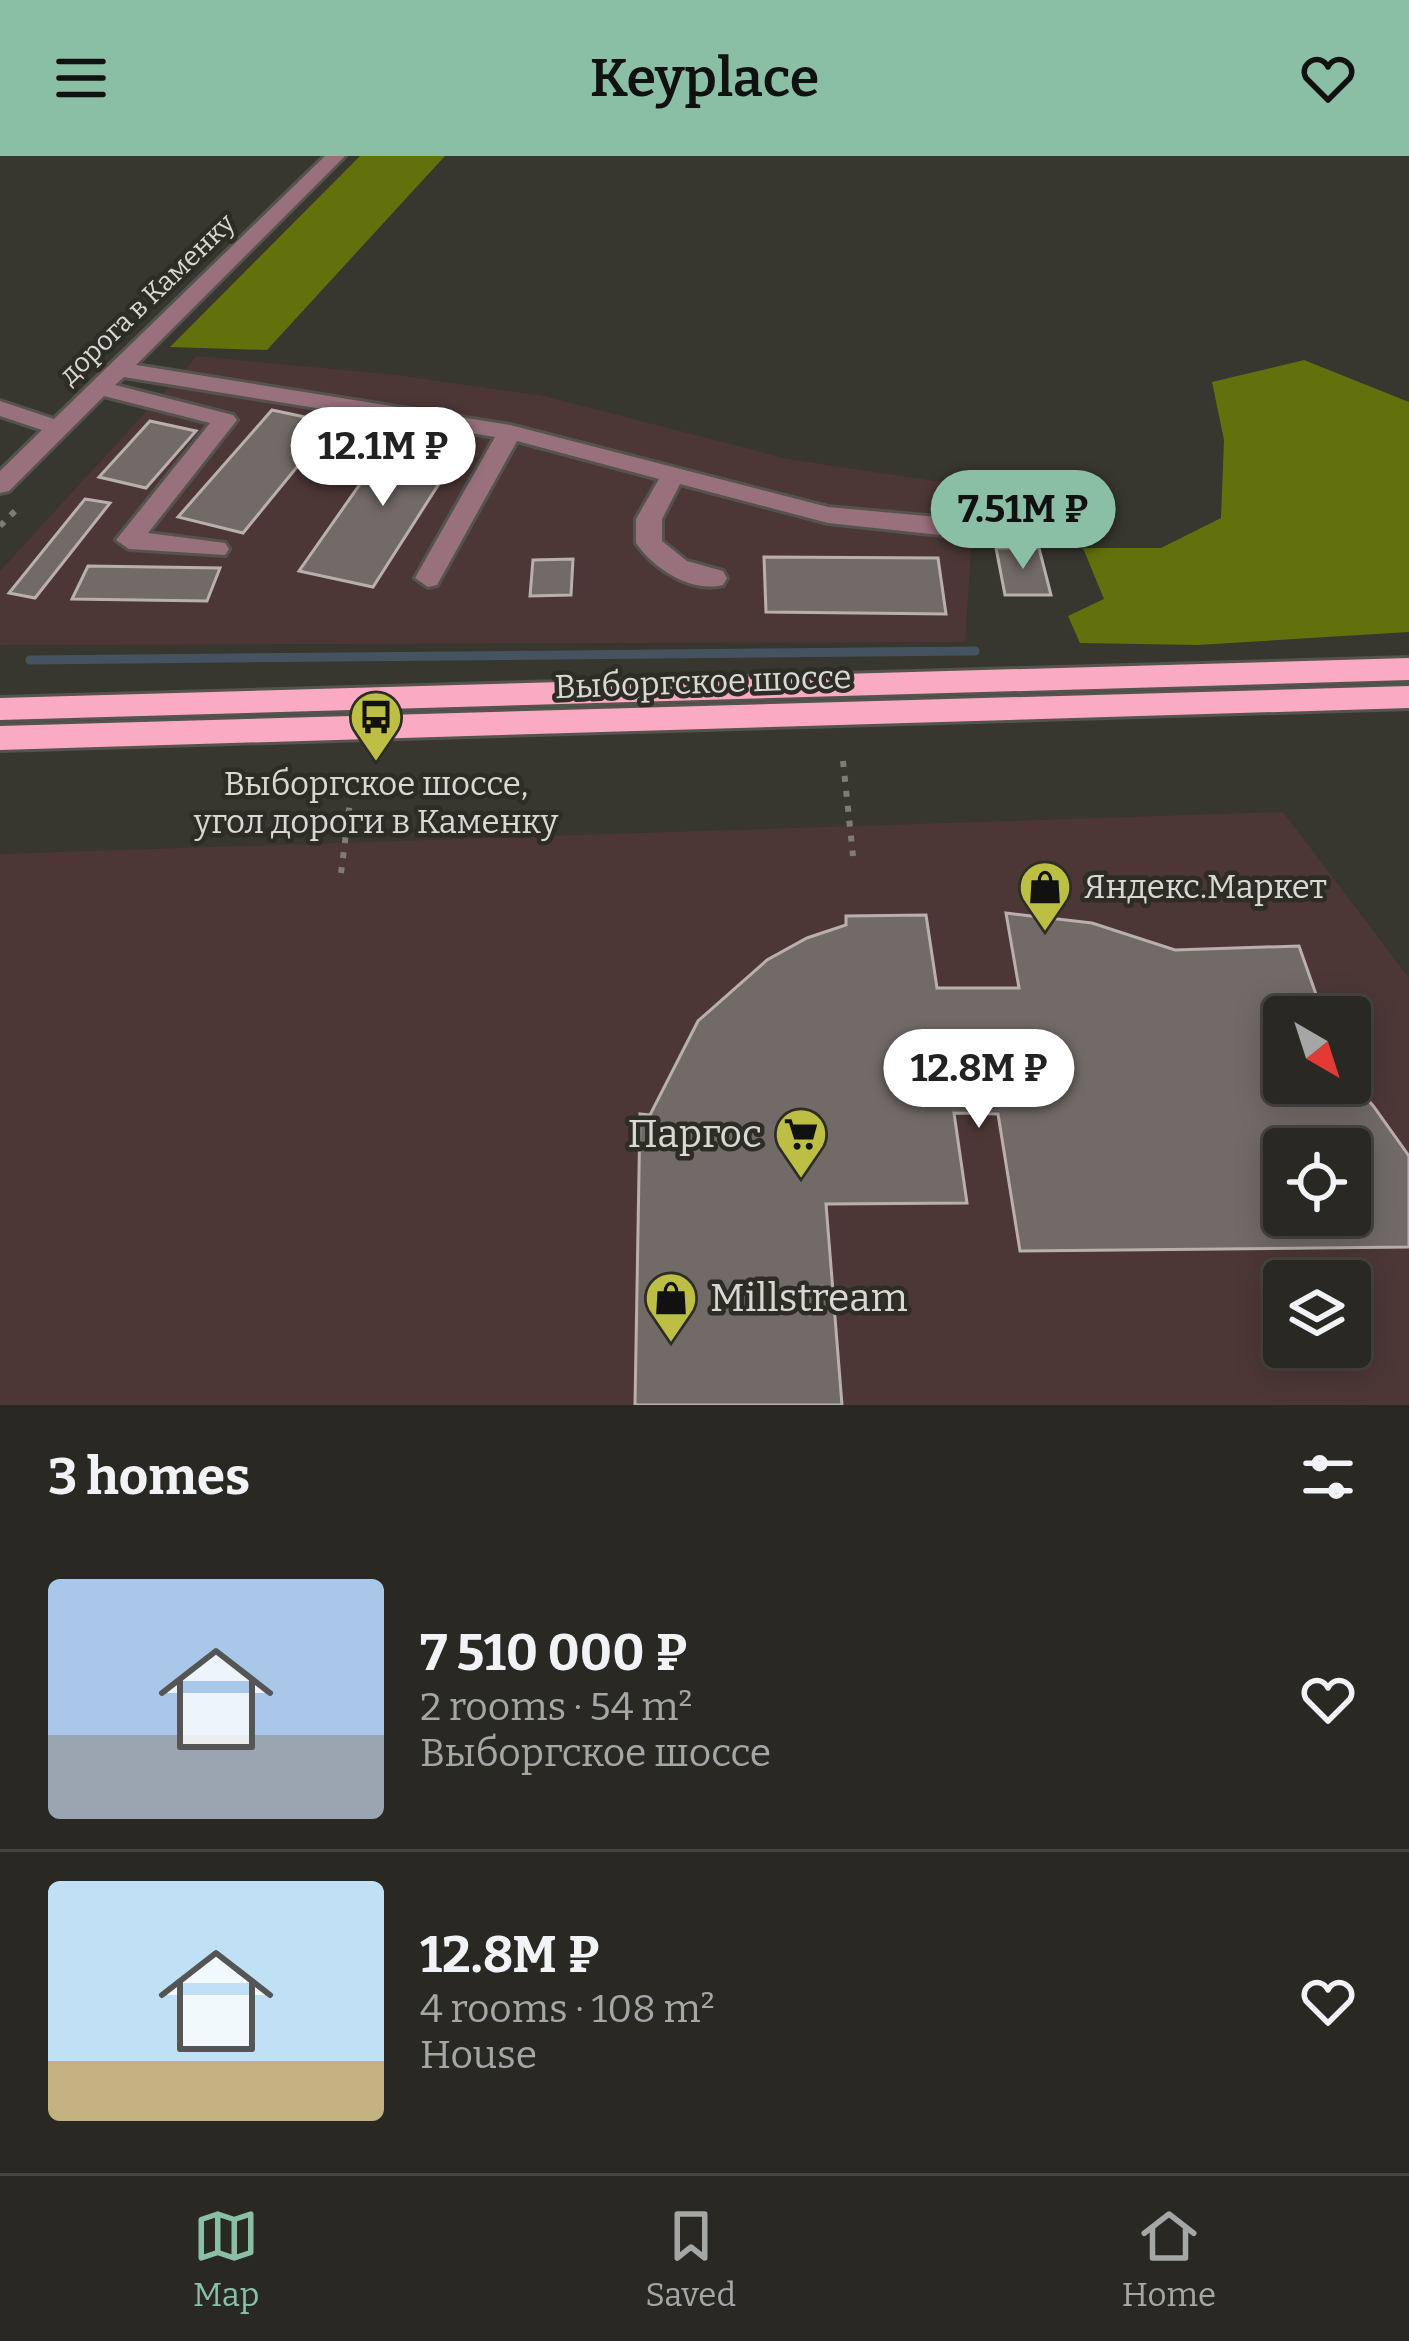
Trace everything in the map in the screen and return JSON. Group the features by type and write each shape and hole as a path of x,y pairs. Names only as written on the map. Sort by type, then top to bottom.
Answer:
{"main road":[{"name":"Выборгское шоссе","path":"0,709 1409,669"},
{"name":"Выборгское шоссе","path":"0,738 1409,698"}],"street":[{"name":"дорога в Каменку","path":"0,485 336,156"},
{"path":"109,378 509,432 828,515 959,528"},
{"path":"109,378 225,420 130,540 216,550"},
{"path":"0,408 58,428"},
{"path":"428,578 509,432"},
{"path":"673,475 650,519 649,543 667,564 687,574 714,578"}],"path":[{"path":"0,526 22,504"},
{"path":"843,761 853,856"},
{"path":"341,873 353,778"}],"shaded area":[{"path":"197,356 396,375 544,396 788,459 975,487 965,642 0,645 0,571"},
{"path":"1283,812 1409,978 1409,1405 0,1405 0,854"}],"green space":[{"path":"360,156 445,156 267,350 170,347"},
{"path":"1304,360 1409,402 1409,632 1198,645 1080,643 1068,616 1104,599 1083,548 1161,548 1221,518 1224,440 1212,382"}],"building":[{"path":"272,410 333,423 243,533 178,517"},
{"path":"150,421 196,431 146,488 99,477"},
{"path":"398,430 465,443 373,587 299,571"},
{"path":"85,499 110,503 35,598 9,593"},
{"path":"996,548 1039,548 1051,595 1005,595"},
{"path":"764,557 938,558 946,614 766,612"},
{"path":"573,559 571,595 530,596 533,560"},
{"path":"88,566 220,568 207,601 72,599"},
{"name":"Паргос","path":"1006,913 1092,923 1175,950 1299,946 1317,996 1263,996 1263,1104 1371,1103 1409,1156 1409,1247 1020,1251 998,1114 954,1113 967,1203 826,1204 842,1405 635,1405 640,1114 650,1115 698,1021 767,960 807,938 846,925 846,916 926,915 937,988 1019,988"}],"waterway":[{"path":"30,660 975,651"}],"place":[{"name":"Выборгское шоссе, угол дороги в Каменку","path":"376,763"},
{"name":"Яндекс.Маркет","path":"1045,933"},
{"name":"Паргос","path":"801,1180"},
{"name":"Millstream","path":"671,1344"}]}
